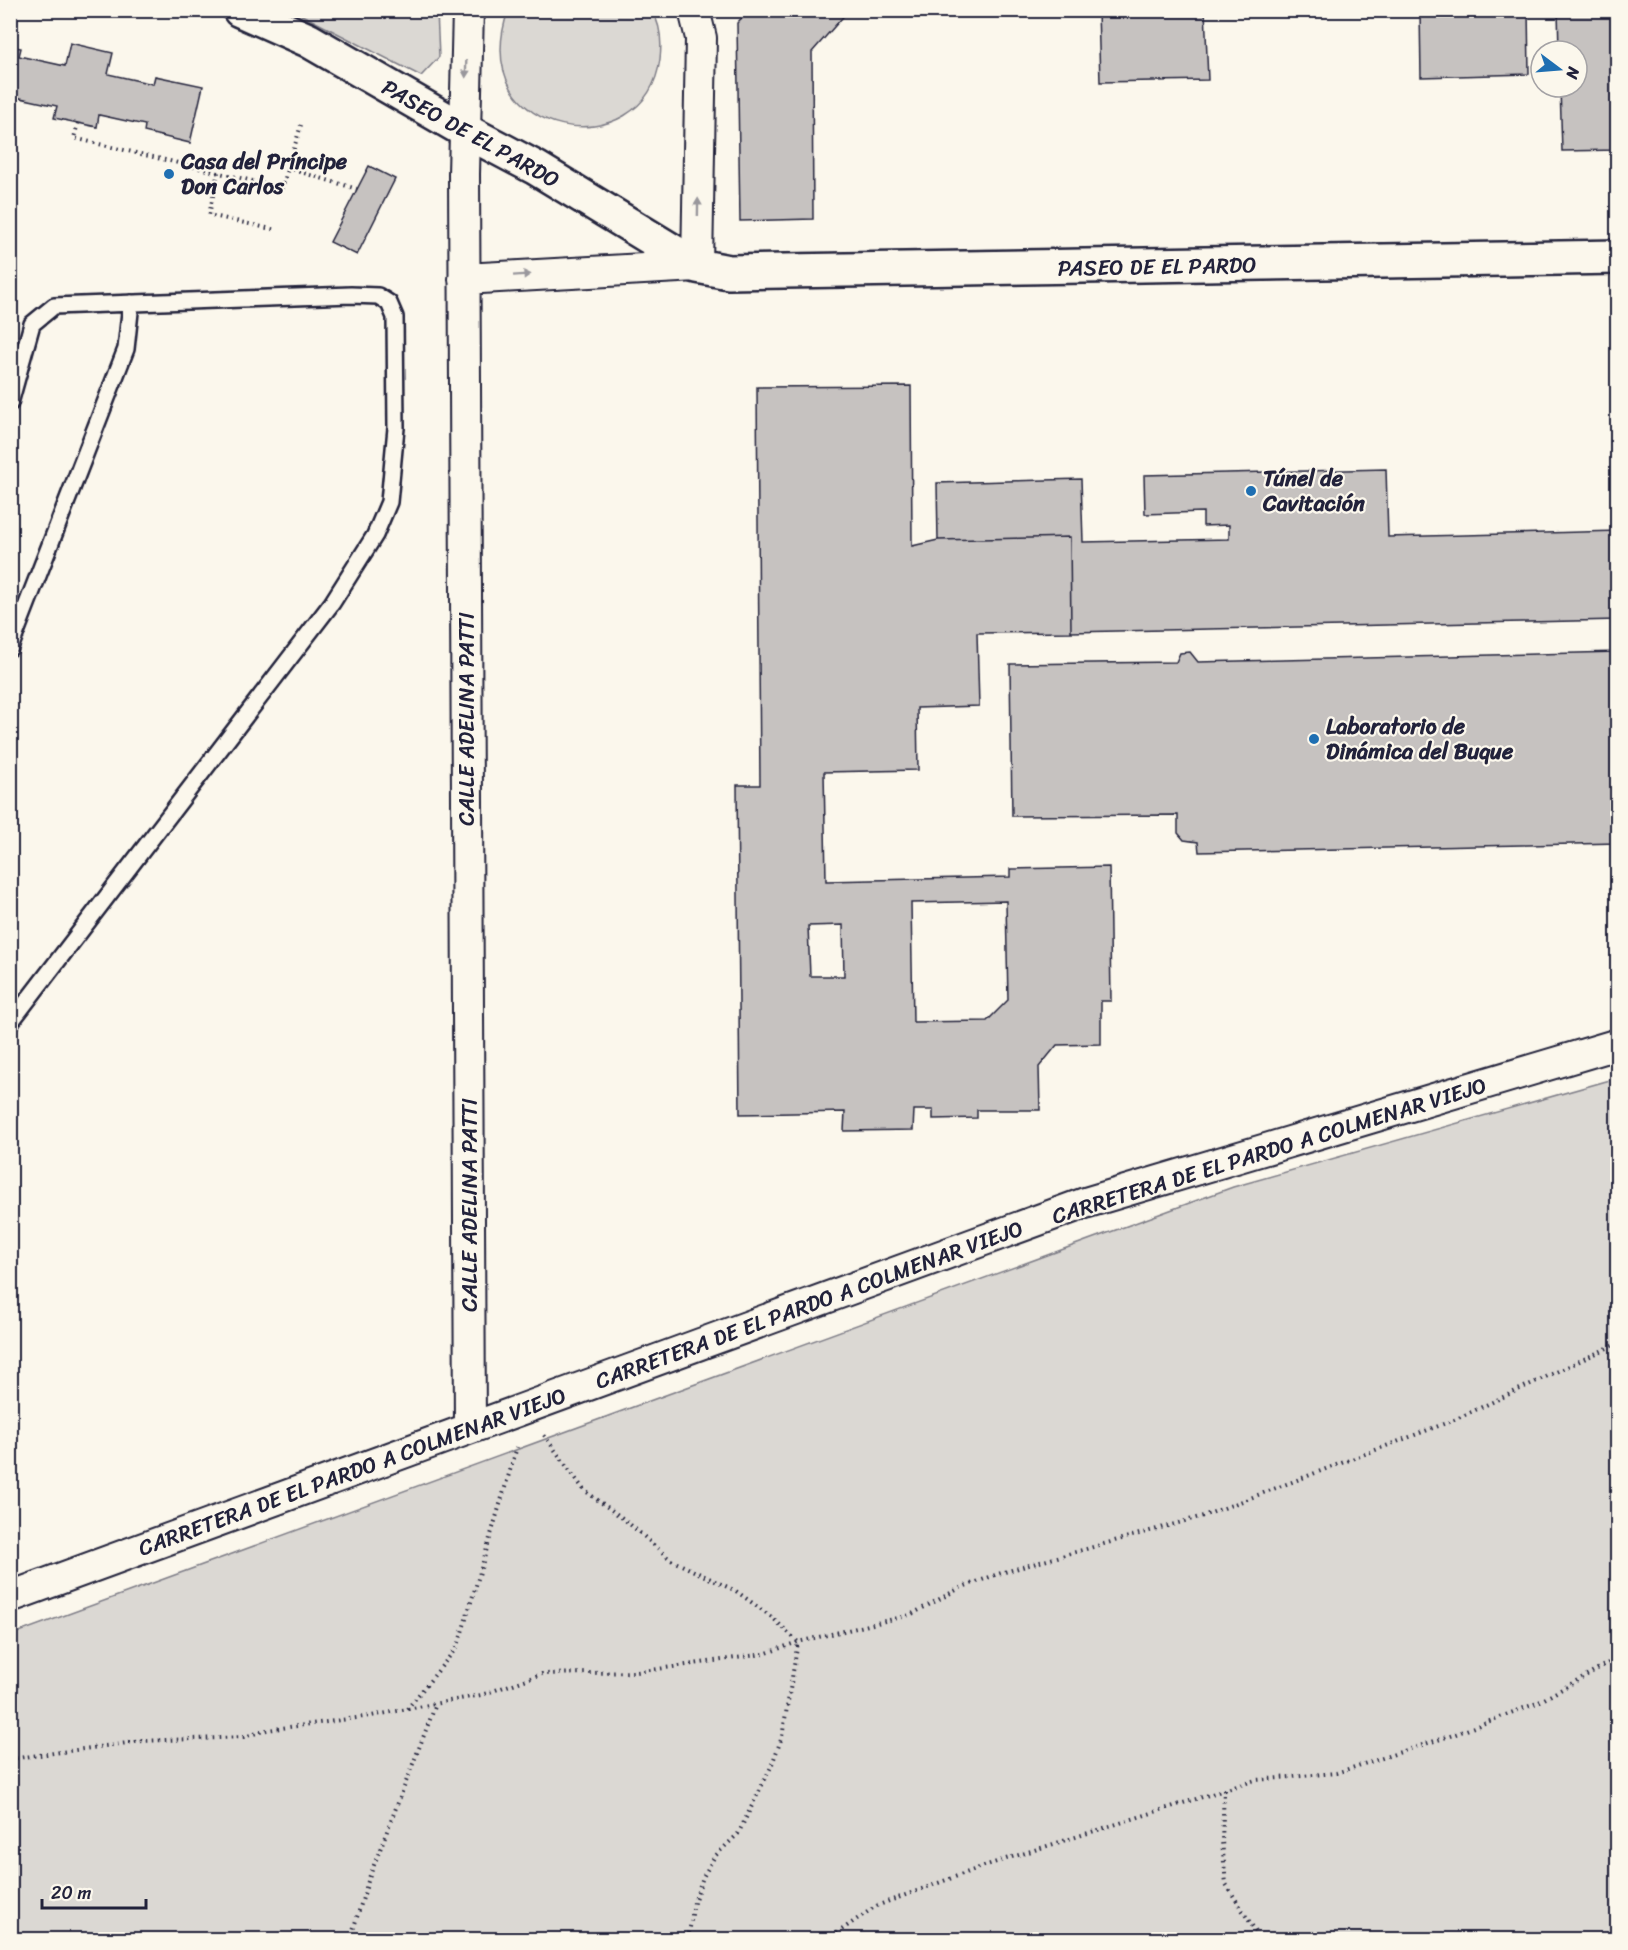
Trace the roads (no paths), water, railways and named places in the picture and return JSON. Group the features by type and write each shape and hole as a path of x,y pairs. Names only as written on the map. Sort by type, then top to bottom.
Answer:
{"street":[{"name":"PASEO DE EL PARDO","path":"240,10 308,40 464,130 536,168 697,266"},
{"name":"CALLE ADELINA PATTI","path":"468,10 464,130 464,279 470,1428"},
{"path":"694,10 701,38 697,266"},
{"name":"PASEO DE EL PARDO","path":"464,279 697,266 729,272 770,273 1617,257"},
{"name":"CARRETERA DE EL PARDO A COLMENAR VIEJO","path":"10,1597 1085,1203 1617,1044"}],"lane":[{"path":"10,403 32,324 54,306 351,295 378,296 389,303 395,317 396,428 389,502 375,536 332,603 10,1023"},
{"path":"10,648 126,349 131,303"}],"place":[{"name":"Casa del Príncipe Don Carlos","path":"169,174"},
{"name":"Túnel de Cavitación","path":"1251,491"},
{"name":"Laboratorio de Dinámica del Buque","path":"1314,739"}]}
